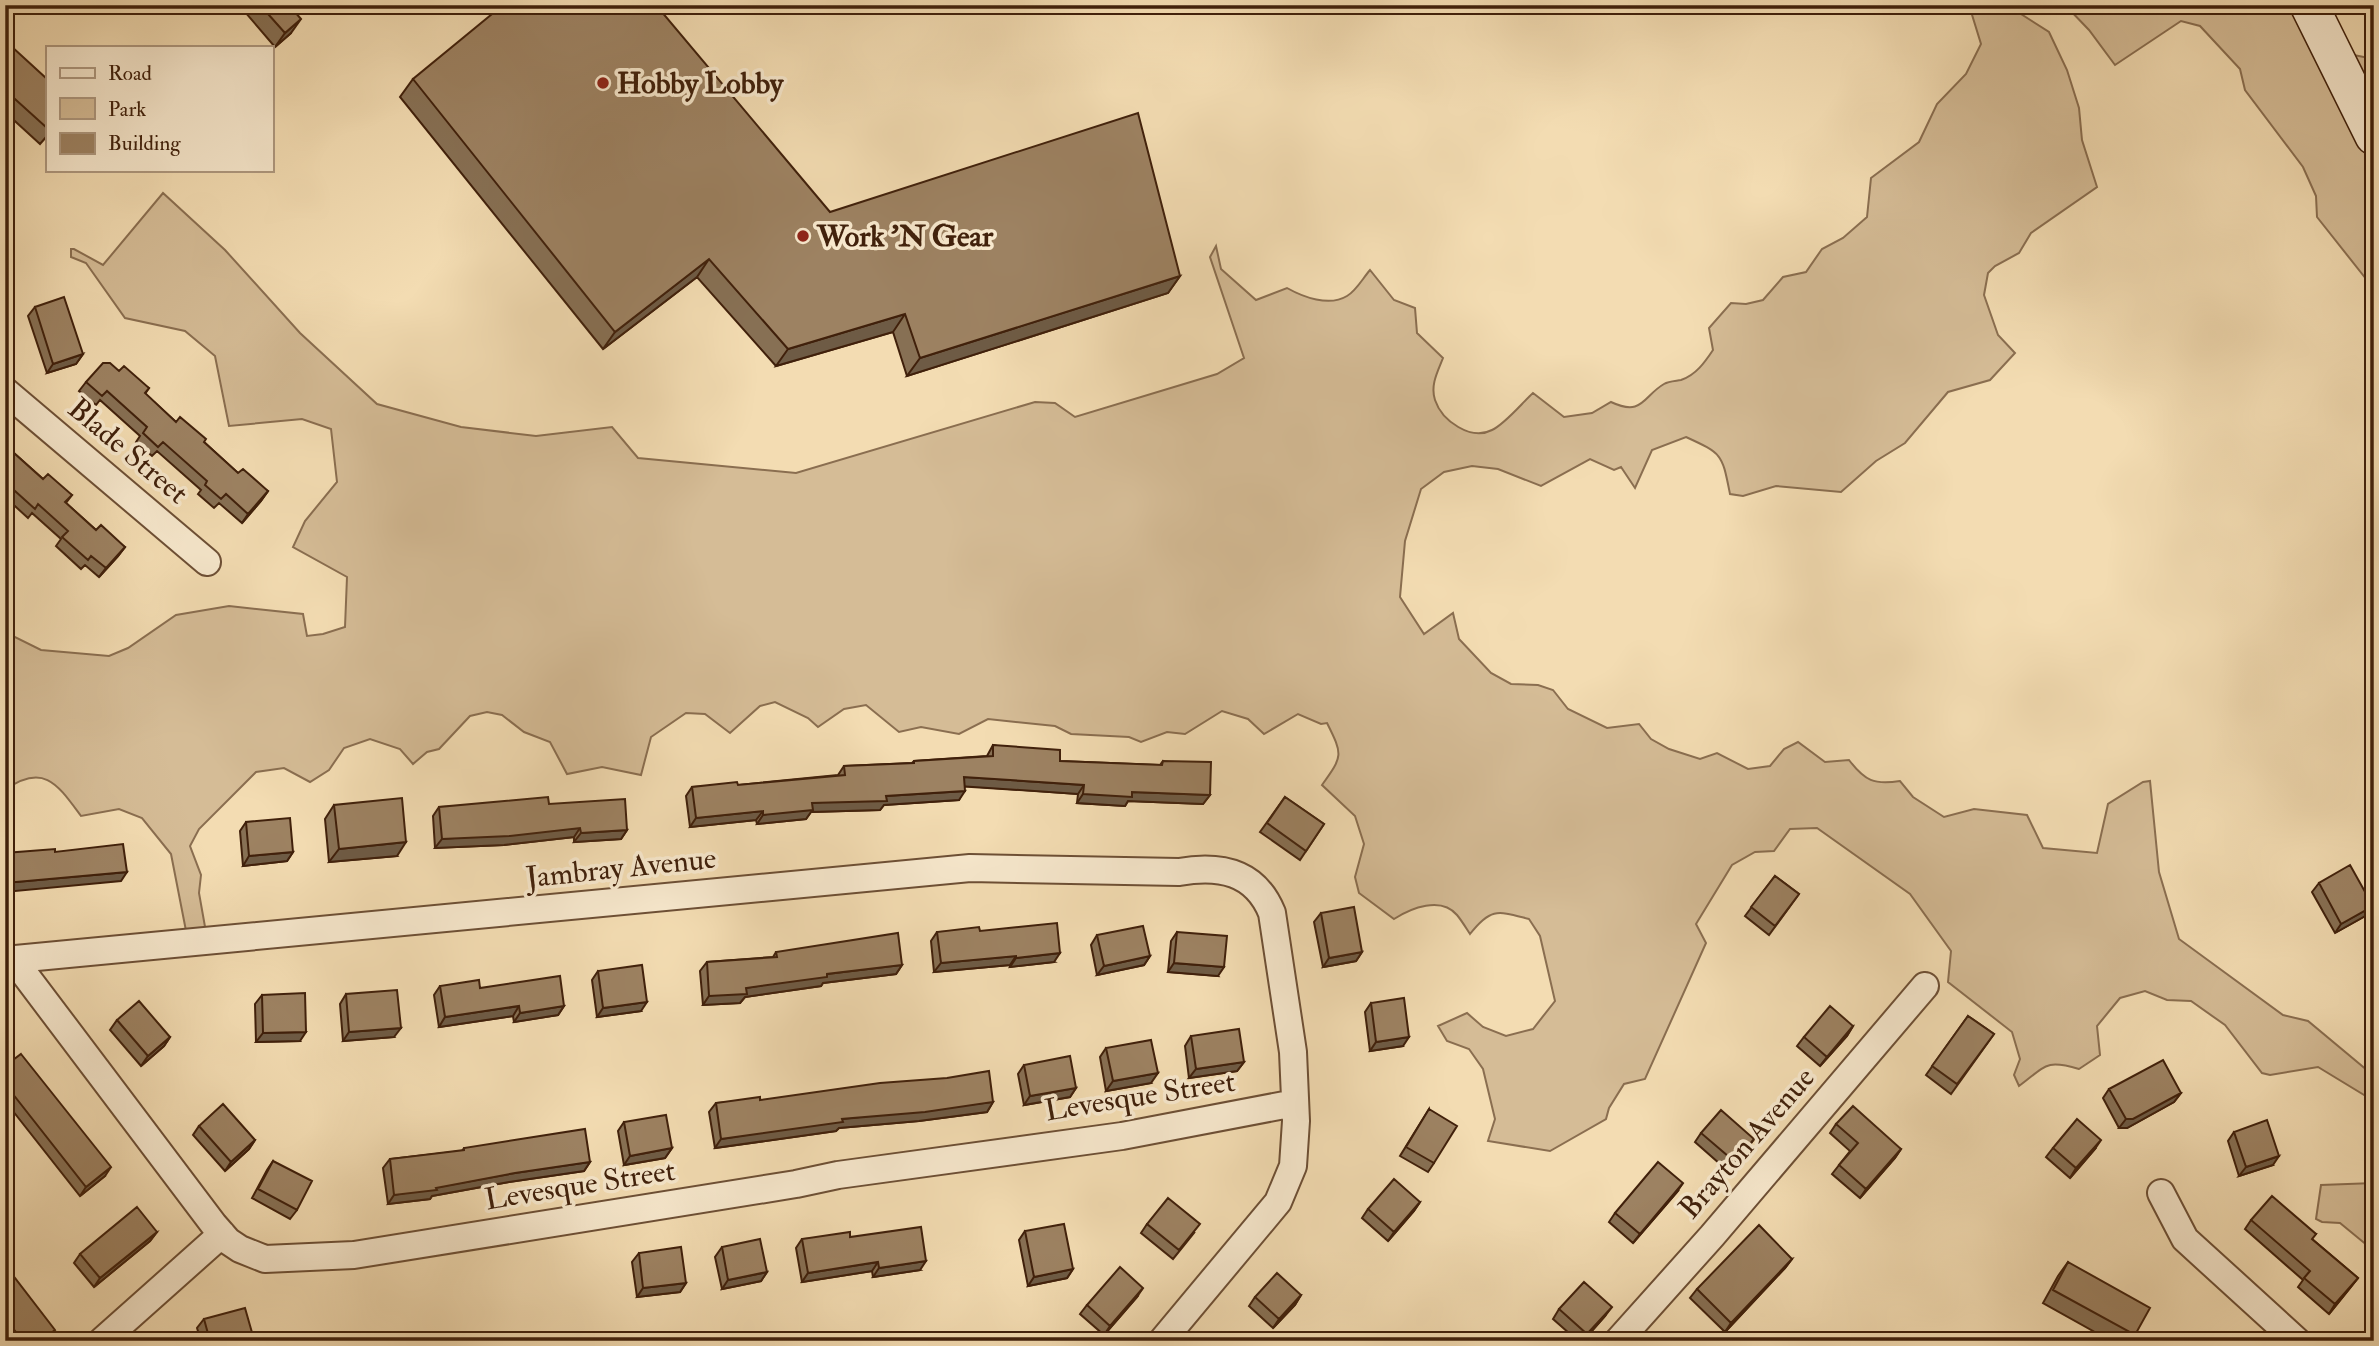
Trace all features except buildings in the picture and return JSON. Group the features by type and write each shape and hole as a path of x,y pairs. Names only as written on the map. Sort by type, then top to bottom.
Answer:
{"main road":[{"path":"2309,5 2374,135"}],"street":[{"name":"Blade Street","path":"5,391 207,562"},
{"name":"Jambray Avenue","path":"10,960 970,868 1179,873 1222,869 1243,879 1262,894 1272,913 1293,1052 1295,1103"},
{"name":"Levesque Street","path":"10,960 222,1234 240,1249 265,1259 354,1255 838,1175 1122,1136 1295,1103"},
{"name":"Brayton Avenue","path":"1618,1341 1712,1236 1925,986"},
{"path":"1162,1341 1278,1202 1293,1166 1295,1103"},
{"path":"2161,1193 2185,1239 2297,1341"},
{"path":"102,1341 222,1234"}],"green space":[{"path":"1969,5 2021,5 2021,14 2049,32 2067,70 2079,108 2082,140 2097,187 2031,233 2019,253 1988,273 1984,295 1998,335 2015,353 1990,380 1948,392 1905,443 1876,461 1841,492 1776,486 1743,496 1730,494 1719,457 1707,447 1686,437 1652,450 1635,488 1621,467 1614,470 1590,459 1541,486 1498,469 1472,466 1444,472 1421,489 1405,541 1400,597 1424,634 1453,613 1459,639 1491,673 1511,684 1538,685 1553,690 1568,709 1607,728 1639,724 1651,739 1669,749 1700,759 1717,753 1748,769 1770,766 1784,749 1798,742 1825,762 1849,760 1860,773 1871,780 1900,781 1913,797 1944,817 1974,809 2027,815 2043,848 2097,853 2108,804 2143,782 2150,781 2159,872 2179,939 2283,1015 2308,1021 2374,1076 2374,1101 2318,1067 2270,1075 2262,1073 2225,1025 2191,1001 2167,1000 2145,991 2120,998 2097,1026 2100,1055 2079,1069 2059,1065 2046,1066 2019,1086 2014,1075 2020,1059 2012,1032 1948,982 1951,951 1910,894 1817,828 1790,829 1774,851 1755,852 1732,865 1696,924 1706,943 1645,1079 1624,1084 1609,1108 1606,1119 1550,1151 1488,1141 1495,1119 1483,1069 1469,1049 1447,1041 1438,1026 1467,1013 1483,1027 1506,1036 1533,1029 1555,1001 1540,936 1529,919 1502,913 1490,915 1470,934 1450,909 1435,905 1417,908 1394,919 1359,893 1355,877 1364,844 1355,816 1322,785 1337,761 1336,742 1327,723 1321,724 1298,714 1264,734 1248,719 1222,711 1185,734 1167,732 1141,742 1129,737 1071,734 1055,726 988,719 959,734 921,727 899,732 866,705 844,709 818,727 808,718 775,702 760,706 730,733 705,714 686,713 651,737 641,775 602,767 567,774 550,742 524,732 502,715 487,712 470,716 439,749 427,752 413,764 400,749 370,739 344,748 329,770 310,782 284,768 256,772 199,829 190,846 201,875 199,893 207,938 188,941 171,854 142,818 119,809 81,816 57,787 40,778 30,778 5,790 5,638 13,636 41,650 109,656 128,648 176,615 229,606 303,614 307,636 345,627 347,577 293,547 305,521 337,482 331,429 302,419 229,426 215,356 185,331 125,318 86,263 71,257 71,249 74,249 103,265 163,193 225,250 300,333 377,404 461,427 536,436 612,427 638,458 796,473 1035,402 1055,403 1075,417 1217,374 1244,358 1210,257 1216,246 1221,269 1256,300 1287,288 1316,300 1340,299 1353,291 1370,270 1394,300 1415,308 1417,333 1443,358 1433,389 1439,408 1458,427 1484,433 1502,423 1533,393 1564,417 1592,413 1611,402 1622,406 1636,406 1664,384 1686,378 1696,371 1713,350 1709,328 1731,303 1746,304 1763,300 1783,277 1806,272 1822,249 1843,238 1867,217 1871,178 1919,142 1937,104 1966,74 1981,44"},
{"path":"2065,5 2311,5 2334,51 2374,59 2374,289 2317,217 2316,196 2303,167 2245,90 2240,69 2200,26 2181,21 2115,65 2089,30"},
{"path":"2374,1183 2374,1251 2340,1223 2316,1219 2321,1185"}],"place":[{"name":"Hobby Lobby","path":"603,83"},
{"name":"Work 'N Gear","path":"803,236"}]}
